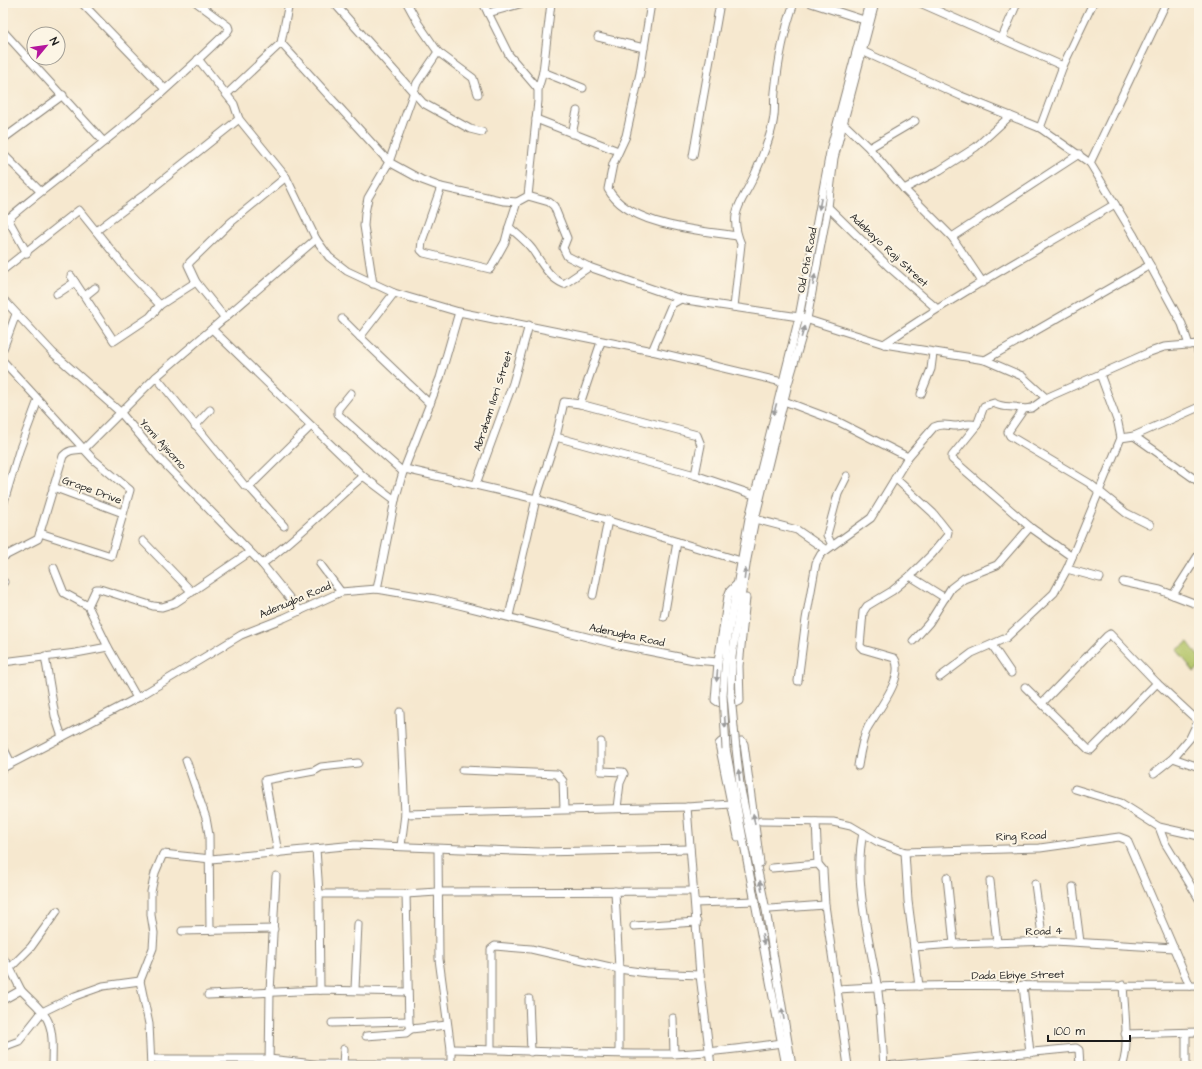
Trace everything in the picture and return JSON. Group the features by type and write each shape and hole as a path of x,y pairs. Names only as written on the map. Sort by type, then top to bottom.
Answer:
{"street":[{"path":"82,3 165,89"},
{"path":"27,252 5,216 104,142 165,89 229,29 228,26 199,3"},
{"path":"227,94 281,43 289,3"},
{"path":"334,3 378,51 413,94 423,103 470,129 482,132"},
{"path":"407,3 418,23 438,52 473,78 478,94"},
{"path":"483,3 509,55 538,89"},
{"path":"488,13 523,3"},
{"path":"528,196 538,89 542,72 551,3"},
{"path":"651,3 644,48 626,136 610,171 608,189 611,196 622,206 640,215 670,226 736,236"},
{"path":"694,156 720,3"},
{"path":"734,307 741,244 736,236 736,212 738,205 756,173 774,118 775,92 788,20 794,3"},
{"path":"811,3 864,20"},
{"name":"Old Ota Road","path":"752,519 754,495 782,382 803,318 830,152 869,3"},
{"name":"Old Ota Road","path":"752,519 784,401 803,318 828,207 832,167 842,122 875,3"},
{"path":"920,3 1063,66"},
{"path":"1002,38 1017,3"},
{"path":"1040,128 1063,66 1093,3"},
{"path":"1090,163 1166,3"},
{"path":"3,31 63,95 104,142"},
{"path":"598,37 644,48"},
{"path":"281,43 389,162 422,180 441,187 495,200 517,202 528,196 549,202 554,206 567,238 564,248 567,256 589,267 681,299 803,318 884,344 933,353 985,360 1022,376 1046,398"},
{"path":"862,51 916,77 1040,128 1090,163 1116,204 1182,324 1195,344 1199,356"},
{"path":"373,284 364,226 365,213 372,190 389,162 413,94 420,79 438,52"},
{"path":"198,59 234,104 239,119 286,177 316,240 337,265 394,293 459,312 529,325 601,342 652,351 782,382"},
{"path":"542,72 584,88"},
{"path":"3,139 63,95"},
{"path":"572,134 577,111"},
{"path":"904,189 940,170 976,147 1010,116"},
{"path":"96,231 149,192 239,119"},
{"path":"536,119 618,151"},
{"path":"869,148 915,121"},
{"path":"842,122 869,148 904,189 952,237 983,283"},
{"path":"3,154 40,191"},
{"path":"952,237 1079,154"},
{"path":"225,318 196,282 188,265 230,223 286,177"},
{"path":"441,187 422,241 421,250 424,253 490,269 504,242 517,202"},
{"path":"884,344 936,308 983,283 1116,204"},
{"name":"Adebayo Raji Street","path":"828,207 888,266 936,308"},
{"path":"3,270 79,210 127,270 160,305"},
{"path":"509,227 528,245 541,265 564,284 589,267"},
{"path":"3,557 33,543 38,539 63,456 71,450 84,449 156,377 316,240"},
{"path":"985,360 1150,265"},
{"path":"57,294 73,279 114,341 150,317 160,305 196,282"},
{"path":"85,296 96,288"},
{"path":"360,337 394,293"},
{"name":"Yomi Ajisomo","path":"3,299 53,353 120,412 162,460 262,564 300,611"},
{"path":"652,351 672,304 681,299"},
{"path":"377,588 395,500 404,470 440,378 459,312"},
{"path":"3,349 16,314"},
{"path":"342,320 430,404"},
{"name":"Abraham Ilori Street","path":"476,484 513,383 529,325"},
{"path":"212,329 362,476 395,500"},
{"path":"580,404 601,342"},
{"path":"1072,557 1030,527 952,459 952,456 977,425 984,406 994,402 1003,407 1012,405 1024,409 1032,408 1046,398 1120,364 1164,347 1195,344"},
{"path":"921,394 931,369 933,353"},
{"path":"3,361 84,449 130,490 122,513 111,556 40,533"},
{"path":"940,677 972,653 1006,638 1054,593 1067,569 1121,438 1118,423 1100,374"},
{"path":"156,377 245,486 249,487 284,526"},
{"path":"351,393 338,409 338,414 404,470 476,484 536,499 741,560"},
{"path":"3,505 19,451 38,400"},
{"path":"784,401 837,421 908,457"},
{"path":"509,616 536,499 556,437 564,402 580,404 697,435 701,445 695,475"},
{"path":"1121,438 1134,436 1199,406"},
{"path":"1024,409 1008,434 1089,483 1126,512 1150,525"},
{"path":"195,426 210,410"},
{"path":"798,681 806,619 816,563 829,548 871,518 908,457 934,427 939,424 959,426 968,422 977,425"},
{"path":"249,487 311,426"},
{"path":"1134,436 1199,482"},
{"path":"556,437 695,475 754,495"},
{"path":"262,564 290,544 311,521 362,476"},
{"path":"829,548 827,535 838,494 847,476"},
{"path":"858,766 868,728 884,704 896,674 894,658 864,649 860,646 863,612 871,602 892,591 910,576 932,554 947,536 948,532 933,513 895,478"},
{"name":"Grape Drive","path":"53,487 122,513"},
{"path":"752,519 797,530 829,548"},
{"path":"752,519 741,560 727,642 723,695 726,749 756,901 786,1066"},
{"path":"752,519 744,589 732,657 731,696 740,785 759,871 792,1066"},
{"path":"593,595 608,520"},
{"path":"913,641 929,623 951,588 964,578 997,565 1030,527"},
{"path":"143,541 192,592"},
{"path":"664,617 678,542"},
{"path":"88,606 96,589 139,602 162,607 175,603 250,552"},
{"path":"1173,595 1199,554"},
{"path":"320,564 341,592"},
{"path":"54,568 64,593 88,606 108,647 137,698"},
{"path":"1067,569 1100,578"},
{"path":"910,576 945,598"},
{"path":"1123,582 1160,590 1199,605"},
{"path":"736,585 730,591 728,596 718,662 715,700 720,703 740,701 739,666 746,598 744,589"},
{"name":"Adenugba Road","path":"3,768 137,698 240,635 300,611 341,592 377,588 435,599 509,616 623,646 694,660 718,662"},
{"path":"1042,703 1110,634 1157,683 1198,720 1190,738 1173,758 1154,773"},
{"path":"992,645 1011,673"},
{"path":"3,662 108,647"},
{"path":"45,656 56,716 62,737"},
{"path":"1025,687 1088,750 1091,750 1157,683"},
{"path":"400,712 404,814 401,846"},
{"path":"749,871 742,853 731,804 719,744 721,742 742,740 761,858 759,871"},
{"path":"601,742 601,770 623,772 624,774 620,783 617,808"},
{"path":"3,747 11,763"},
{"path":"1173,758 1199,767"},
{"path":"186,760 206,818 211,859 210,930"},
{"path":"278,853 265,780 314,771 321,767 358,763"},
{"path":"462,770 557,774 563,781 564,809"},
{"path":"1075,789 1121,803 1159,827 1199,836"},
{"path":"404,814 686,807 731,804"},
{"path":"686,807 700,975 708,1052 711,1066"},
{"name":"Ring Road","path":"761,821 833,822 851,826 884,845 905,852 1040,848 1119,837 1127,840 1190,986"},
{"path":"816,822 818,864 823,870 825,905 848,1066"},
{"path":"1159,827 1165,844 1199,899"},
{"path":"863,833 860,854 861,878 877,987 884,1066 1078,1048 1080,1066"},
{"path":"438,850 437,892 439,959 451,1049 451,1065 151,1063 150,1024 140,981 153,948 154,933 151,915 151,892 155,873 161,856 166,854 211,859 355,845 401,846 438,850 538,852 690,849"},
{"path":"316,849 319,894 320,990"},
{"path":"905,852 908,901 919,986"},
{"path":"772,868 818,864"},
{"path":"269,1063 270,992 276,876"},
{"path":"947,877 954,944"},
{"path":"990,881 998,943"},
{"path":"1036,884 1043,942"},
{"path":"1072,887 1080,942"},
{"path":"615,891 619,969 619,1053"},
{"path":"319,894 693,891"},
{"path":"366,1036 406,1033 410,1025 407,992 406,894"},
{"path":"695,903 756,901"},
{"path":"770,909 825,905"},
{"path":"10,968 35,941 57,911"},
{"path":"634,926 696,922"},
{"path":"355,990 358,924"},
{"path":"182,931 274,929"},
{"name":"Road 4","path":"914,947 954,944 1080,942 1089,944 1174,948"},
{"path":"491,1049 492,948 495,946 531,949 619,969 647,973 700,975"},
{"path":"3,958 21,990 42,1012 49,1022 51,1030 52,1066"},
{"path":"3,1047 19,1041 42,1012 75,996 103,986 140,981"},
{"path":"1023,985 1030,1053"},
{"name":"Dada Ebiye Street","path":"838,989 919,986 1023,985 1199,986"},
{"path":"1122,1066 1126,1053 1123,985"},
{"path":"3,1000 21,990"},
{"path":"208,995 320,990 407,992"},
{"path":"529,999 531,1052"},
{"path":"673,1018 674,1054"},
{"path":"332,1023 447,1025"},
{"path":"1125,1034 1199,1032"},
{"path":"1186,1033 1186,1066"},
{"path":"451,1049 491,1049 531,1052 674,1054 708,1052 782,1043"},
{"path":"343,1064 344,1049"}],"green space":[{"path":"1188,642 1199,657 1199,668 1194,672 1177,650"}]}
